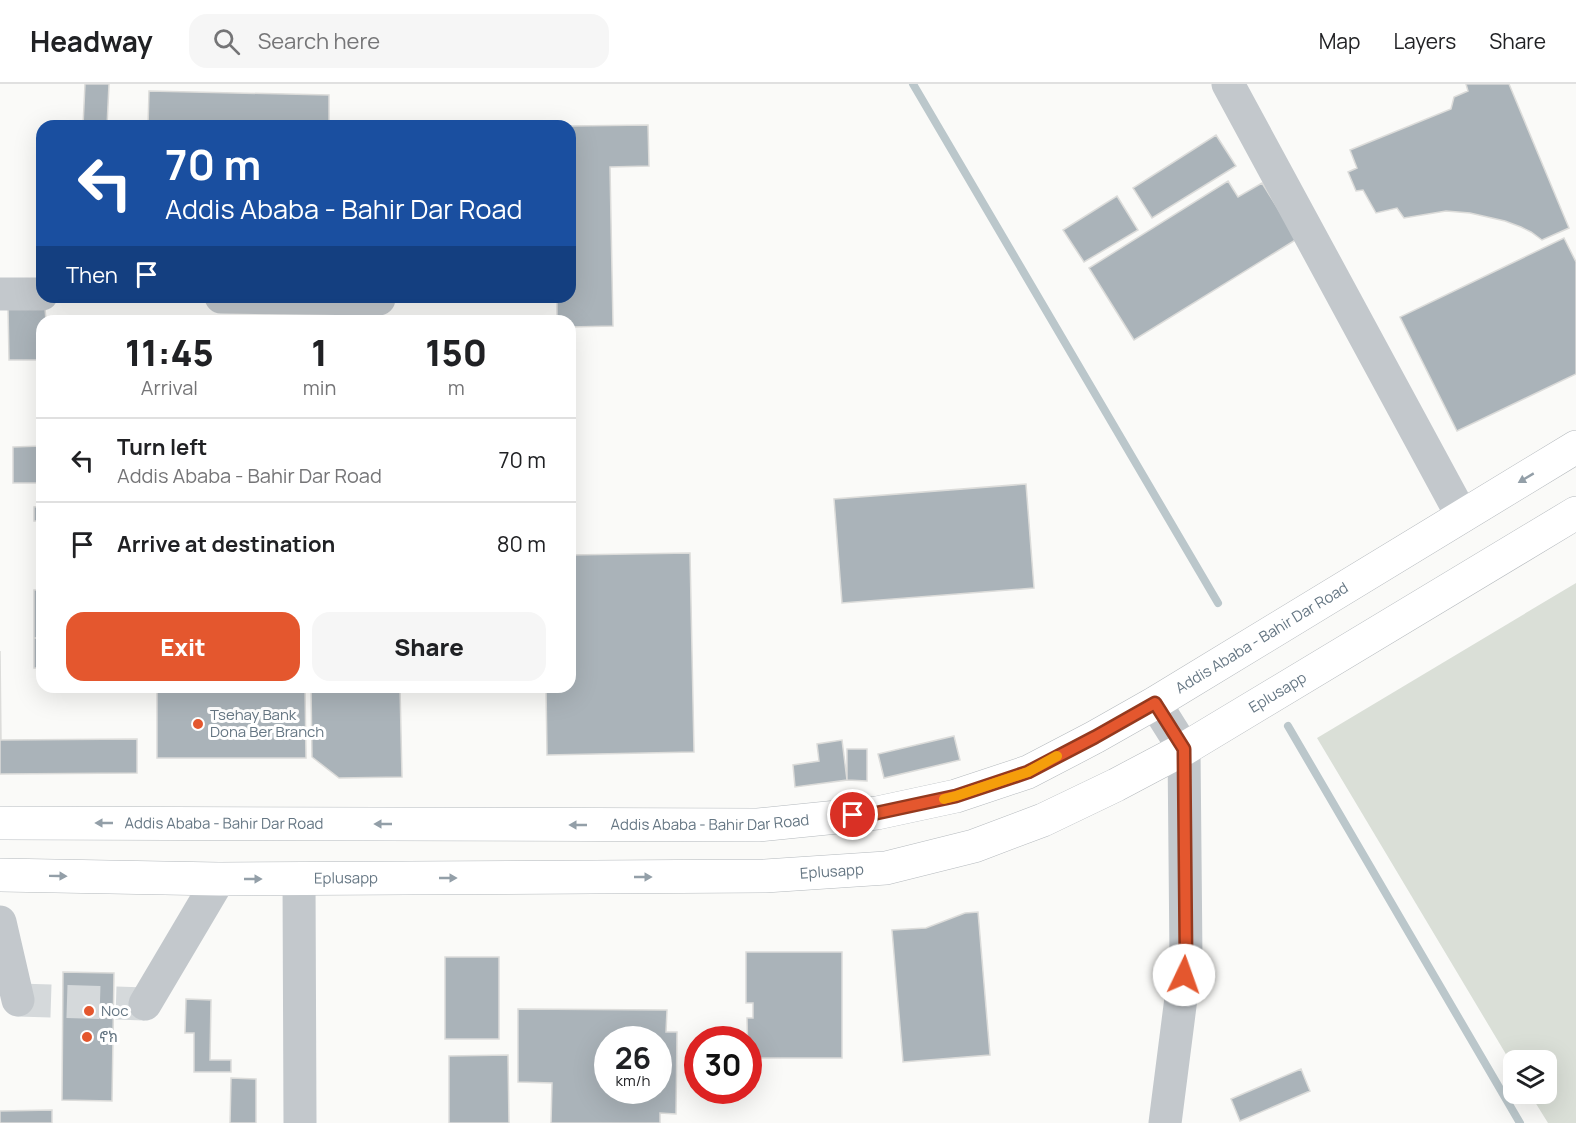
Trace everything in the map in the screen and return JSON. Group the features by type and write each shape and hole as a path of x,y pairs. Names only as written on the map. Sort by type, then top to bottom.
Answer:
{"highway":[{"name":"Addis Ababa - Bahir Dar Road","path":"0,823 758,825 877,813 956,796 1028,772 1095,737 1155,703 1576,447"},
{"name":"Eplusapp","path":"0,875 219,879 765,876 886,868 974,846 1043,820 1116,785 1184,749 1576,513"}],"street":[{"path":"1228,84 1462,516"},
{"path":"0,294 36,294"},
{"path":"1155,703 1184,749 1186,960 1167,1122"},
{"path":"144,1004 219,879"},
{"path":"299,879 300,1123"},
{"path":"0,922 18,1000"}],"shaded area":[{"path":"1576,583 1576,1123 1548,1123 1536,1104 1557,1104 1557,1050 1503,1050 1317,738"}],"building":[{"path":"85,84 109,84 107,120 83,120"},
{"path":"1466,84 1509,84 1569,228 1542,240 1531,232 1505,221 1470,213 1446,211 1404,218 1397,208 1376,213 1363,190 1356,191 1348,172 1357,168 1350,150 1451,109 1454,97 1468,91"},
{"path":"149,91 329,95 329,120 148,120"},
{"path":"648,125 649,166 610,167 613,326 576,327 576,315 557,315 557,303 576,303 576,126"},
{"path":"1216,135 1236,166 1152,218 1133,188"},
{"path":"1228,181 1238,197 1262,183 1297,239 1134,340 1089,268"},
{"path":"1117,196 1138,230 1084,262 1063,230"},
{"path":"1564,238 1576,262 1576,374 1457,431 1400,317"},
{"path":"8,308 45,308 46,315 36,315 36,360 9,360"},
{"path":"36,446 36,483 13,483 13,447"},
{"path":"1026,484 1034,588 842,603 834,499"},
{"path":"34,507 36,507 36,521 34,521"},
{"path":"690,553 694,752 547,755 546,693 576,693 576,555"},
{"path":"34,590 36,590 36,638 34,638"},
{"path":"34,638 36,638 36,668 34,668"},
{"path":"0,651 1,740 137,739 137,773 0,774"},
{"path":"157,693 305,693 306,758 157,758"},
{"path":"311,693 400,693 402,777 339,778 312,757"},
{"path":"954,736 960,760 884,778 878,754"},
{"path":"842,740 847,780 795,787 793,765 819,761 817,744"},
{"path":"847,749 867,749 867,781 847,780"},
{"path":"978,912 990,1055 903,1062 892,930 926,928 965,913"},
{"path":"746,952 842,952 842,1058 762,1058 762,1026 747,1026 747,1018 753,1018 753,1003 746,1003"},
{"path":"445,957 499,957 499,1039 445,1039"},
{"path":"63,972 114,973 112,1101 62,1100"},
{"path":"186,999 211,1000 210,1060 231,1060 231,1072 194,1072 194,1033 185,1033"},
{"path":"518,1009 667,1010 666,1026 594,1026 594,1104 672,1104 672,1032 677,1032 676,1114 660,1113 660,1123 551,1123 552,1083 518,1082"},
{"path":"508,1055 509,1123 449,1123 449,1056"},
{"path":"1301,1069 1310,1091 1240,1121 1231,1099"},
{"path":"231,1078 256,1079 256,1123 230,1123"},
{"path":"52,1110 52,1123 0,1123 0,1111"}],"waterway":[{"path":"913,84 1218,603"},
{"path":"1288,726 1520,1123"}],"tunnel":[{"path":"18,1000 145,1004"}],"slow traffic":[{"path":"944,799 1028,772 1057,756"}],"place":[{"name":"Tsehay Bank Dona Ber Branch","path":"198,724"},
{"name":"Noc","path":"89,1011"},
{"name":"ኖክ","path":"87,1037"}],"route":[{"path":"853,815 877,813 956,796 1028,772 1155,703 1184,749 1186,960 1184,975"}]}
